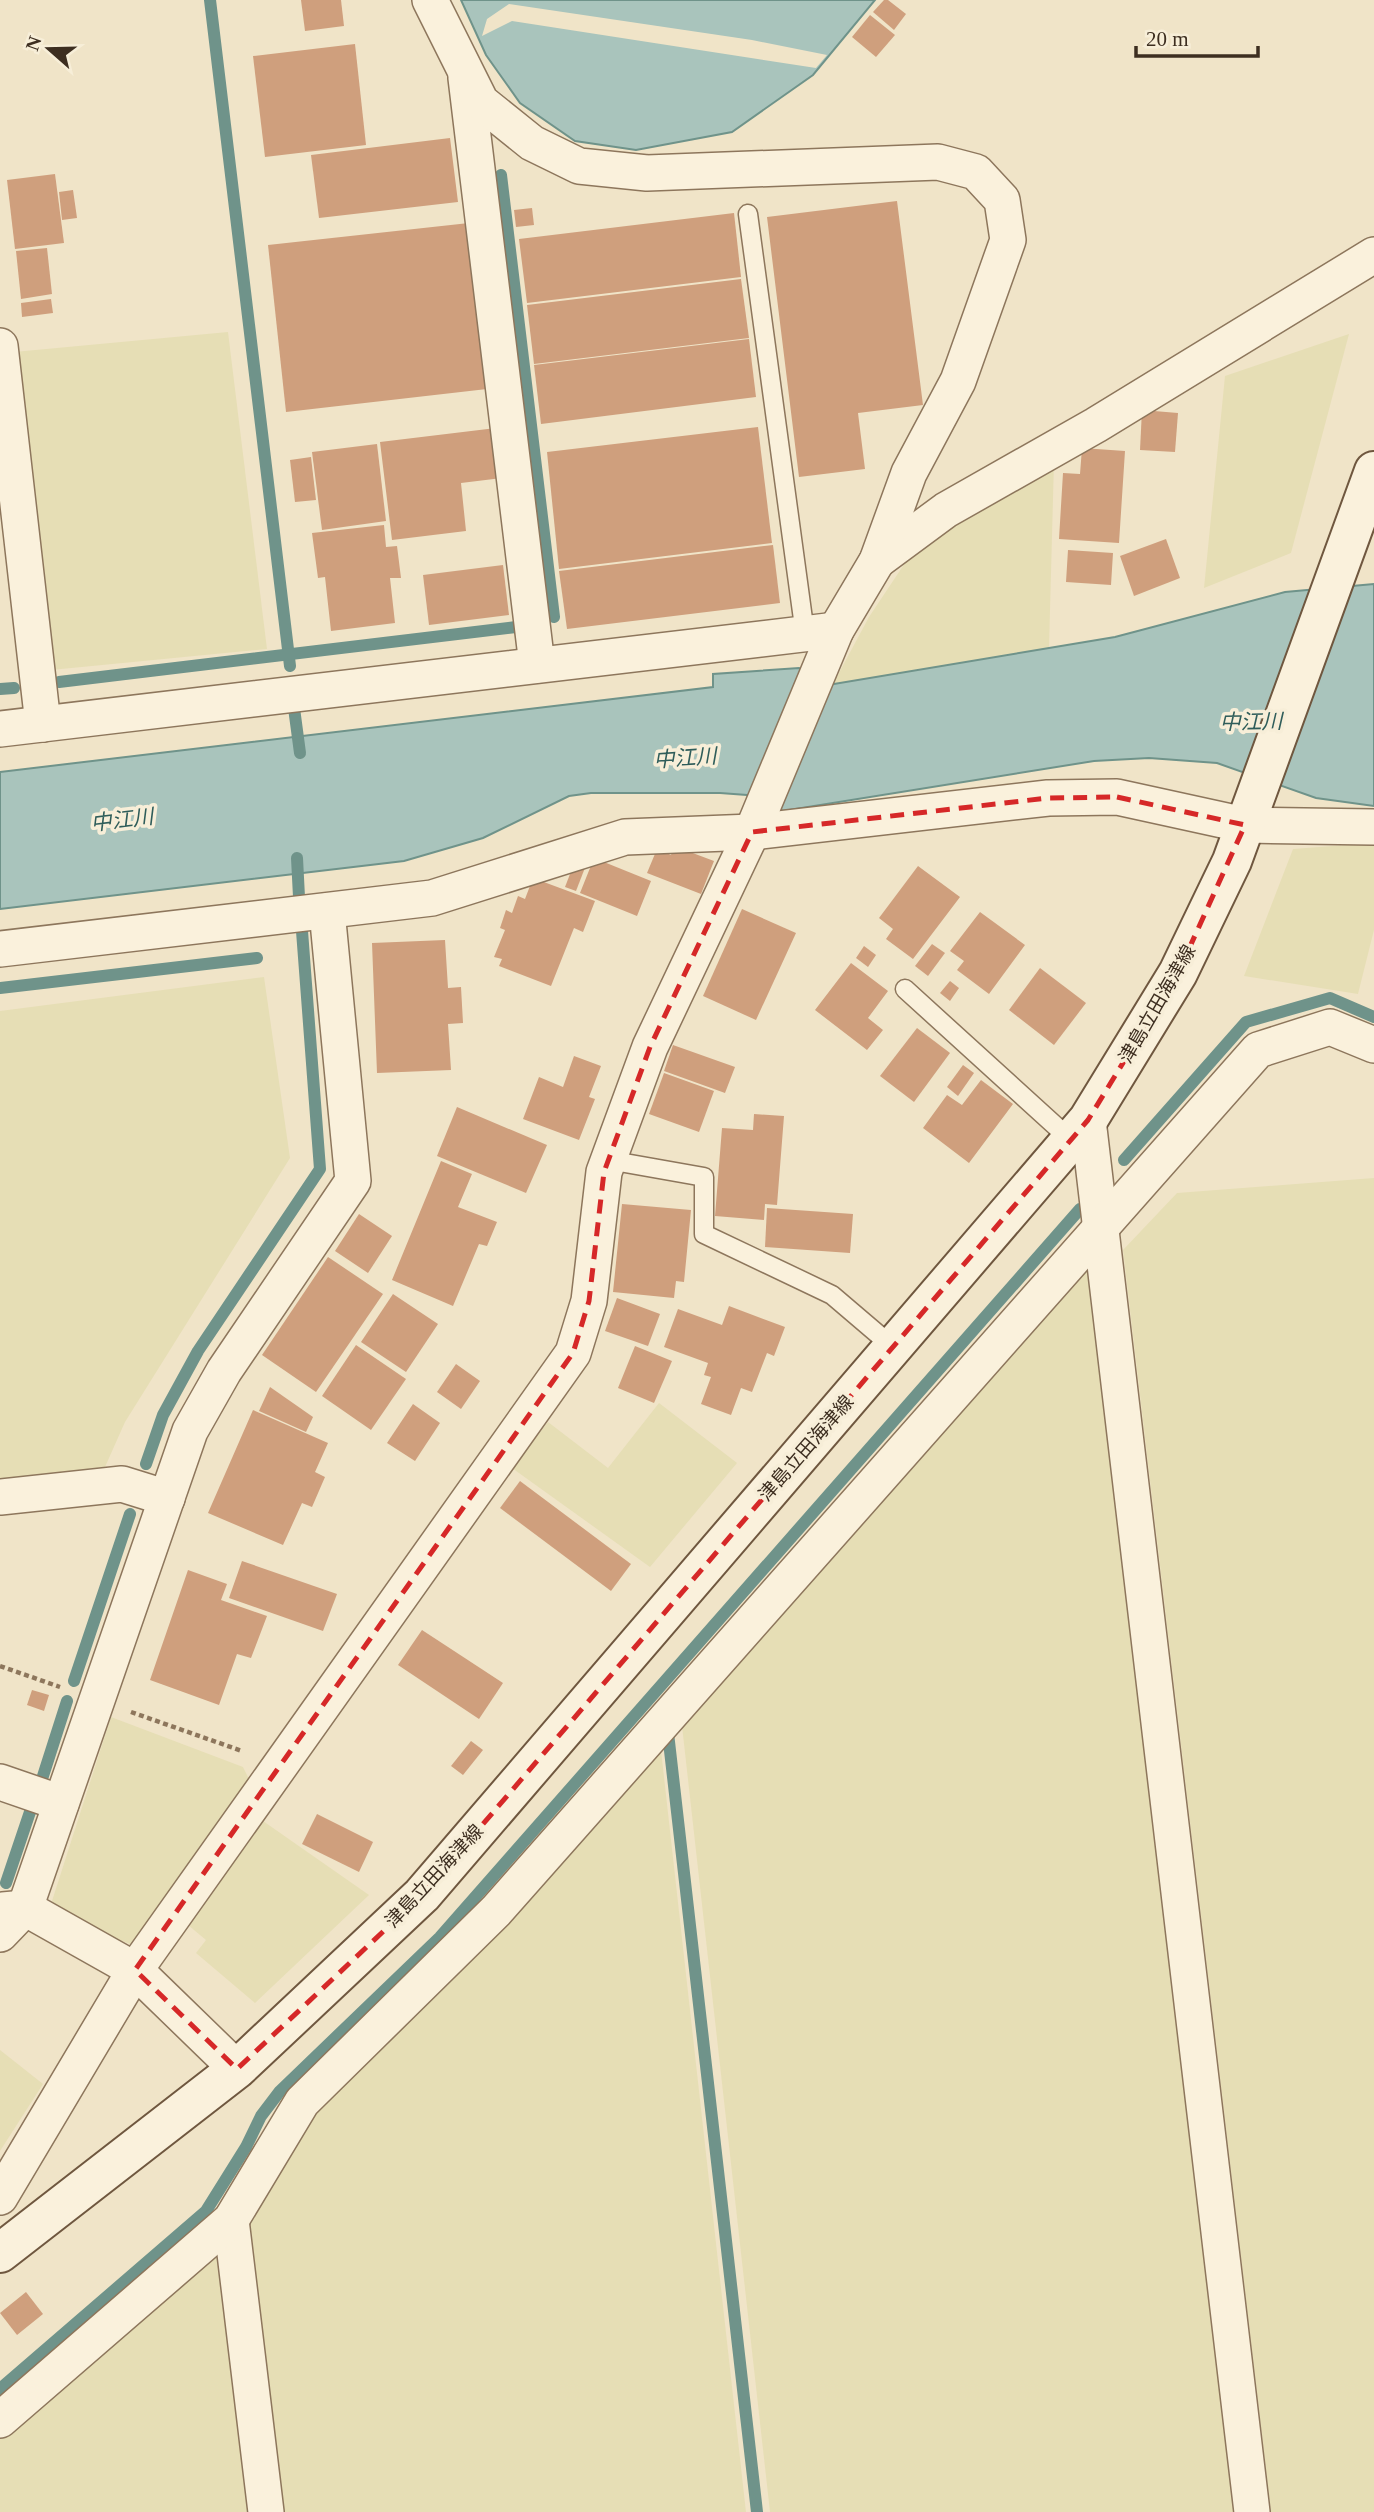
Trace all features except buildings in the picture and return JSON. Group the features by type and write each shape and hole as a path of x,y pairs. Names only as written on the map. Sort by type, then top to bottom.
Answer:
{"main road":[{"name":"津島立田海津線","path":"0,2253 237,2069 422,1895 1080,1130 1178,973 1232,861 1354,548 1374,471"}],"street":[{"path":"430,0 481,102 532,144 579,166 647,173 938,162 976,172 1002,200 1008,240 958,381 909,473 877,561"},
{"path":"466,71 537,665"},
{"path":"0,2197 135,1970 573,1353 589,1301 604,1172 608,1160 650,1047 755,825 822,664 820,632 877,561 946,510 1096,425 1374,255"},
{"path":"0,346 43,724"},
{"path":"0,729 820,632"},
{"path":"0,950 432,898 625,837 1048,797 1117,797 1252,808 1374,827"},
{"path":"0,1934 61,1803 190,1431 224,1371 352,1181 327,912"},
{"path":"0,2420 231,2220 302,2102 496,1911 1258,1051 1330,1027 1374,1045"},
{"path":"1080,1130 1100,1228 1252,2512"},
{"path":"0,1497 122,1484 167,1498"},
{"path":"0,1782 61,1803"},
{"path":"13,1909 135,1970 237,2069"},
{"path":"231,2220 266,2512"}],"lane":[{"path":"748,214 820,632"},
{"path":"905,989 1080,1130"},
{"path":"608,1160 704,1177 704,1234 832,1296 893,1347"}],"path":[{"path":"0,1666 282,1766"}],"highlighted area":[{"path":"1117,797 1245,825 1178,973 1088,1120 422,1895 237,2069 135,1970 573,1353 589,1301 604,1172 650,1047 752,832 1048,798"}],"shaded area":[{"path":"228,332 267,649 51,670 14,352"},
{"path":"1349,334 1291,553 1204,588 1225,376"},
{"path":"1054,462 1049,648 833,684 869,617 907,560 957,518"},
{"path":"1372,843 1374,930 1358,994 1244,976 1293,849"},
{"path":"264,977 290,1158 125,1422 105,1467 0,1479 0,1011"},
{"path":"1374,1178 1374,2512 1271,2512 1123,1250 1177,1193"},
{"path":"1082,1268 1092,1273 1238,2512 770,2512 682,1726"},
{"path":"659,1403 737,1463 650,1567 512,1468 548,1422 608,1468"},
{"path":"111,1717 243,1767 250,1781 135,1946 56,1915 52,1901"},
{"path":"661,1750 746,2512 279,2512 247,2224 314,2108"},
{"path":"263,1821 369,1895 255,2003 196,1953 206,1940 188,1925"},
{"path":"0,2050 43,2084 0,2151"},
{"path":"219,2249 256,2512 0,2512 0,2437"}],"water":[{"path":"461,0 875,0 813,75 732,132 636,150 575,141 520,103 486,55"},
{"name":"中江川","path":"1374,584 1374,806 1316,798 1217,763 1149,758 1094,761 783,811 747,795 591,793 569,796 483,838 404,861 0,909 0,772 713,687 713,674 799,668 834,684 1115,637 1285,592"}],"pier":[{"path":"509,4 752,40 827,55 816,68 512,21 482,36 487,19"}],"waterway":[{"path":"210,0 290,666"},
{"path":"501,175 554,617"},
{"path":"59,682 516,627"},
{"path":"0,689 14,688"},
{"path":"294,708 300,753"},
{"path":"297,858 299,897"},
{"path":"146,1464 163,1415 198,1351 320,1169 302,931"},
{"path":"0,988 257,958"},
{"path":"1124,1160 1246,1022 1330,998 1374,1017"},
{"path":"0,2389 206,2211 246,2147 261,2116 280,2091 440,1937 1080,1209"},
{"path":"74,1681 130,1514"},
{"path":"43,1776 67,1701"},
{"path":"668,1733 757,2512"},
{"path":"6,1883 32,1806"}]}
